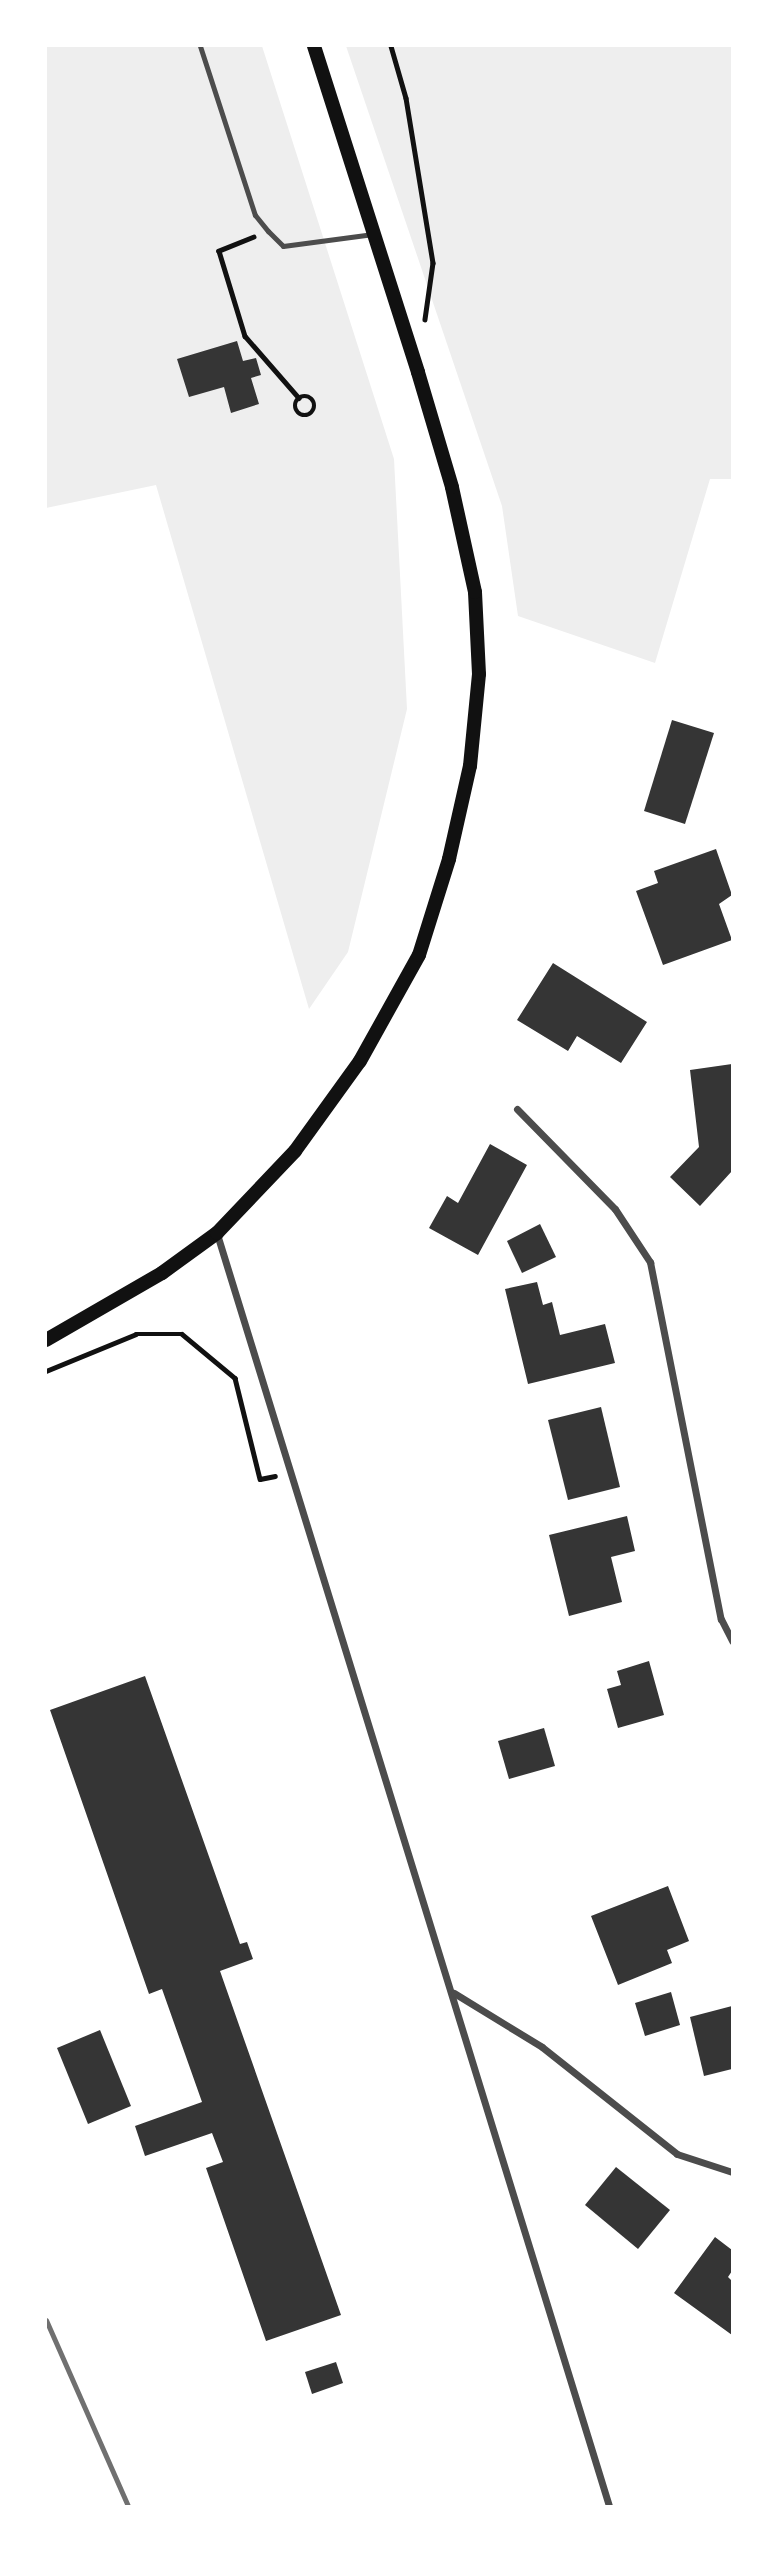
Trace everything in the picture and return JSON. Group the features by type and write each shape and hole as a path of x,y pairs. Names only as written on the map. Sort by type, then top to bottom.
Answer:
{"main road":[{"path":"46,1340 162,1273 217,1233 295,1151 360,1061 419,955 449,859 470,766 479,674 475,592 452,487 375,233 314,46"}],"street":[{"path":"517,1109 615,1209 650,1262 721,1619 733,1642"},
{"path":"217,1233 454,1993 609,2507"},
{"path":"454,1993 542,2047 677,2154 733,2172"}],"lane":[{"path":"200,46 254,215 282,246 375,233"}],"path":[{"path":"391,46 406,98 433,263 424,331"},
{"path":"268,231 219,251 245,336 299,398 311,398 315,409 311,414 305,416 295,410 299,398"},
{"path":"46,1371 136,1334 182,1334 235,1378 260,1479 291,1473"}],"shaded area":[{"path":"46,46 262,46 394,459 407,709 348,952 309,1009 156,485 46,508"},
{"path":"346,46 732,46 732,479 710,479 655,663 518,616 502,506"}],"building":[{"path":"237,341 243,361 256,358 261,375 251,378 259,404 231,413 224,387 189,397 177,359"},
{"path":"672,720 714,733 685,824 644,811"},
{"path":"716,849 732,895 719,904 732,940 663,965 636,891 658,883 654,871"},
{"path":"553,963 647,1022 621,1063 577,1036 568,1051 517,1020"},
{"path":"732,1064 732,1171 700,1206 670,1177 699,1147 690,1070"},
{"path":"490,1144 527,1165 478,1255 429,1228 447,1196 458,1203"},
{"path":"540,1224 556,1257 522,1273 507,1241"},
{"path":"537,1282 543,1305 552,1302 560,1335 605,1324 615,1363 528,1384 505,1289"},
{"path":"601,1407 620,1487 568,1500 548,1420"},
{"path":"627,1516 635,1551 611,1557 622,1602 569,1616 549,1535"},
{"path":"649,1661 664,1715 618,1728 607,1689 621,1685 617,1671"},
{"path":"145,1676 240,1944 247,1942 253,1959 220,1971 341,2315 266,2341 206,2168 223,2162 212,2133 145,2156 135,2126 202,2102 162,1989 149,1994 50,1710"},
{"path":"544,1728 555,1766 509,1779 498,1741"},
{"path":"668,1886 689,1941 667,1950 672,1963 618,1985 591,1916"},
{"path":"671,1992 680,2025 645,2036 635,2003"},
{"path":"732,2006 732,2069 704,2076 690,2017"},
{"path":"100,2030 131,2106 88,2124 57,2048"},
{"path":"616,2167 670,2210 638,2249 585,2205"},
{"path":"715,2237 732,2250 732,2271 728,2277 732,2281 732,2335 674,2293"},
{"path":"336,2362 343,2383 312,2394 305,2372"}],"railway":[{"path":"46,2320 128,2506"}]}
